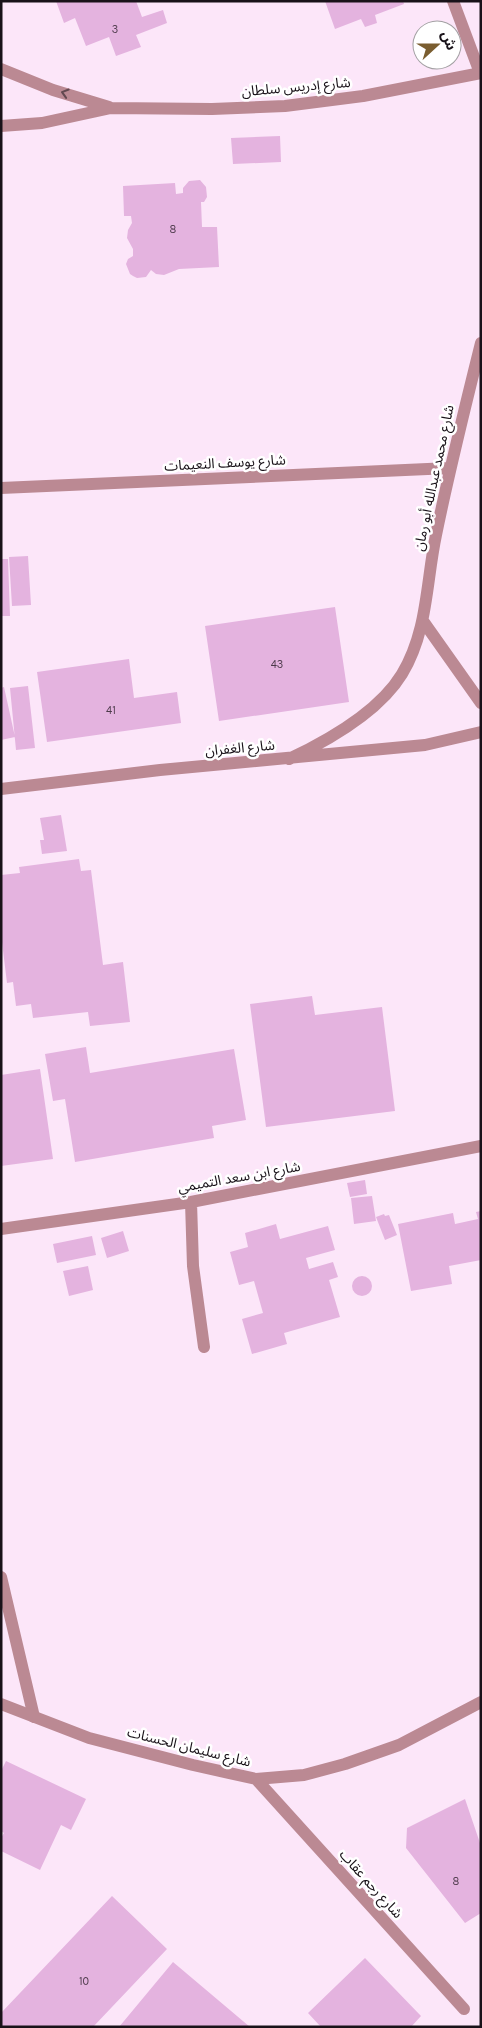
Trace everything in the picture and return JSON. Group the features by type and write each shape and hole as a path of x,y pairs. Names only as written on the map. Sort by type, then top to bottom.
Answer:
{"street":[{"path":"453,1 480,73"},
{"name":"شارع إدريس سلطان","path":"1,69 54,90 112,108"},
{"name":"شارع إدريس سلطان","path":"1,126 42,122 112,108 212,109 285,106 363,96 480,73"},
{"name":"شارع محمد عبدالله أبو رمان","path":"289,759 324,742 367,712 402,675 413,652 424,620 435,538 450,468 481,344"},
{"name":"شارع يوسف النعيمات","path":"1,488 450,468"},
{"path":"424,620 481,703"},
{"name":"شارع الغفران","path":"1,789 160,770 425,745 481,732"},
{"name":"شارع ابن سعد التميمي","path":"1,1229 191,1202 481,1146"},
{"path":"191,1202 193,1266 204,1348"},
{"path":"1,1577 34,1717"},
{"name":"شارع سليمان الحسنات","path":"1,1704 98,1740 193,1765 256,1779 304,1775 345,1764 399,1745 481,1702"},
{"name":"شارع رجم عقاب","path":"256,1779 464,2009"}],"building":[{"path":"56,1 136,1 142,17 163,10 167,23 136,35 141,47 116,56 109,37 86,46 75,18 64,23"},
{"path":"325,1 403,1 404,4 375,15 377,23 365,27 361,19 335,29"},
{"path":"280,136 281,162 233,164 231,138"},
{"path":"200,180 206,187 207,197 204,202 201,202 202,227 217,227 219,267 179,269 164,275 156,274 151,270 146,277 137,278 130,274 126,264 128,259 133,256 133,249 127,238 128,230 132,223 131,216 124,216 123,186 175,183 176,194 183,193 183,188 189,181"},
{"path":"28,556 31,605 12,606 9,557"},
{"path":"1,559 8,559 10,616 1,616"},
{"path":"335,607 349,702 219,721 205,626"},
{"path":"129,659 134,698 177,692 181,723 47,742 37,672"},
{"path":"28,686 35,748 16,750 10,688"},
{"path":"4,687 15,737 1,740 1,688"},
{"path":"61,815 67,851 42,854 40,840 44,840 40,818"},
{"path":"79,859 81,871 91,870 103,965 123,962 130,1022 90,1026 88,1012 33,1018 31,1004 16,1006 13,982 7,983 1,934 1,875 20,873 19,867"},
{"path":"312,996 315,1015 382,1007 395,1111 266,1127 250,1004"},
{"path":"86,1047 90,1073 234,1049 246,1120 212,1126 214,1138 75,1162 65,1099 53,1101 45,1054"},
{"path":"40,1069 53,1159 1,1166 1,1075"},
{"path":"365,1180 367,1194 350,1197 347,1183"},
{"path":"372,1196 376,1221 354,1224 351,1198"},
{"path":"481,1211 481,1260 449,1266 452,1284 411,1291 398,1224 453,1213 455,1224 478,1219 476,1212"},
{"path":"384,1214 385,1216 389,1215 397,1235 385,1240 376,1217"},
{"path":"276,1224 280,1239 328,1226 335,1250 306,1258 309,1269 333,1262 338,1277 329,1280 340,1317 284,1333 287,1344 252,1354 242,1319 263,1313 254,1281 239,1285 230,1252 248,1247 245,1233"},
{"path":"123,1231 129,1251 107,1258 101,1238"},
{"path":"92,1236 96,1255 57,1263 53,1244"},
{"path":"88,1266 93,1290 69,1296 63,1271"},
{"path":"362,1276 369,1279 372,1286 369,1293 362,1296 355,1293 352,1286 355,1279"},
{"path":"6,1761 86,1799 71,1830 61,1825 40,1870 1,1851 1,1838 4,1833 1,1831 1,1771"},
{"path":"465,1799 481,1846 481,1913 465,1923 406,1848 407,1828"},
{"path":"112,1896 167,1949 93,2027 1,2027 1,2013"},
{"path":"365,1958 421,2016 411,2027 321,2027 308,2013"},
{"path":"173,1962 250,2027 119,2027"}]}
